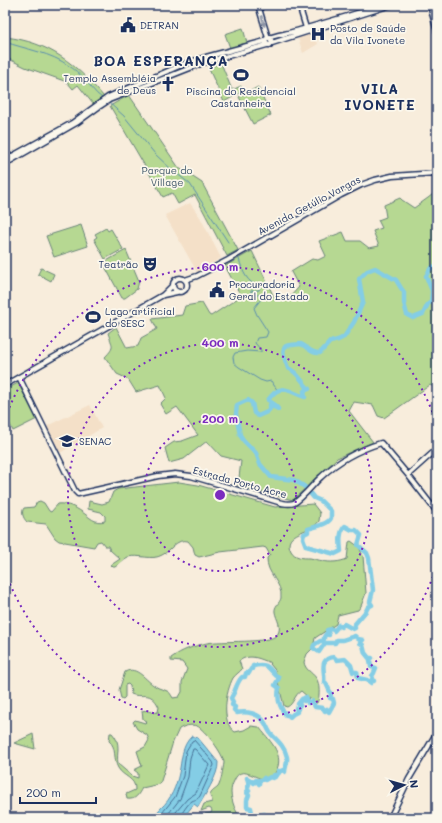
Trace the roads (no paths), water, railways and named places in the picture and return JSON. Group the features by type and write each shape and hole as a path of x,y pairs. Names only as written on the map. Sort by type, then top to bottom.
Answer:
{"street":[{"path":"258,5 267,40"},
{"path":"299,5 306,28"},
{"path":"5,160 72,123 108,99 184,64 382,5"},
{"path":"267,40 272,40 272,43 391,5"},
{"path":"430,5 437,32"},
{"path":"435,5 437,13"},
{"path":"5,164 78,122 99,104"},
{"name":"Avenida Getúlio Vargas","path":"185,280 197,276 361,185 392,176 437,173"},
{"name":"Avenida Getúlio Vargas","path":"186,286 197,276"},
{"path":"5,385 163,295 178,278 185,280 186,286 183,291 163,295"},
{"path":"173,285 174,289 178,292"},
{"name":"Estrada Porto Acre","path":"19,377 68,477 78,494 158,476 175,474 191,476 283,503 292,503 298,500 341,460 380,443 408,475"},
{"path":"437,449 408,475 437,512"},
{"path":"390,818 409,779 437,732"}],"water":[{"path":"192,736 198,738 218,762 218,767 211,785 198,807 194,804 183,818 150,818 155,815 168,801 173,792 178,778 182,753 188,740"}],"waterway":[{"path":"5,42 55,58 73,68 102,98"},
{"path":"108,102 124,116 155,154 190,184 228,242"},
{"path":"239,259 248,279 260,287 259,290 251,291 251,294 260,295 262,298 254,308 268,332 266,337 257,338 255,343 261,352 247,351 235,353 233,357 234,363 260,380 266,382 271,381 278,391"},
{"path":"271,818 264,814 258,817 252,813 251,808 247,807 249,795 247,793 249,791 247,790 249,784 247,778 254,783 256,780 259,784 259,780 264,778 265,780 270,777 273,778 275,777 274,775 279,773 278,771 283,770 285,772 287,761 286,753 281,744 270,733 266,724 260,717 244,712 237,713 234,710 235,707 232,705 233,702 231,698 237,684 242,677 245,677 246,673 249,673 253,666 266,666 279,678 275,685 279,688 278,695 280,703 286,715 290,717 297,712 296,708 298,709 300,705 298,704 302,699 304,701 304,698 306,697 308,703 312,701 315,707 323,708 325,711 327,709 329,712 334,703 333,699 330,698 331,694 326,683 324,682 323,666 329,658 334,657 337,660 345,659 351,665 353,672 357,672 358,678 367,680 371,683 372,679 374,681 372,676 376,668 371,667 370,660 372,658 369,658 365,653 363,645 360,643 363,640 358,639 355,636 343,640 337,640 335,643 325,643 319,652 313,648 314,645 320,641 323,641 326,634 329,635 327,630 332,629 334,631 339,625 341,627 344,624 353,629 355,628 354,625 368,607 372,605 370,602 373,590 369,558 367,553 358,545 361,535 356,530 352,530 345,526 343,528 340,541 341,551 335,554 306,546 303,538 304,534 308,532 308,529 327,522 331,518 331,511 321,501 314,498 305,487 294,480 271,477 260,464 256,453 240,435 236,414 237,405 248,400 252,403 254,413 258,416 267,412 270,409 270,405 278,409 268,400 273,394 281,389 305,397 304,391 309,389 297,374 288,368 285,361 285,347 301,344 312,351 320,353 330,342 344,337 354,322 363,302 359,279 367,271 375,268 396,280 404,292 404,303 407,315 413,318 423,314 428,304 431,302 432,291 426,276 430,269 437,265"},
{"path":"275,818 284,818"}],"place":[{"name":"DETRAN","path":"128,25"},
{"name":"Posto de Saúde da Vila Ivonete","path":"318,34"},
{"name":"Piscina do Residencial Castanheira","path":"241,75"},
{"name":"Templo Assembléia de Deus","path":"168,84"},
{"name":"Teatrão","path":"150,264"},
{"name":"Procuradoria Geral do Estado","path":"217,290"},
{"name":"Lago artificial do SESC","path":"93,317"},
{"name":"SENAC","path":"67,441"}],"district":[{"name":"BOA ESPERANÇA","path":"161,61"},
{"name":"VILA IVONETE","path":"380,98"}],"park label":[{"name":"Parque do Village","path":"167,176"}]}
